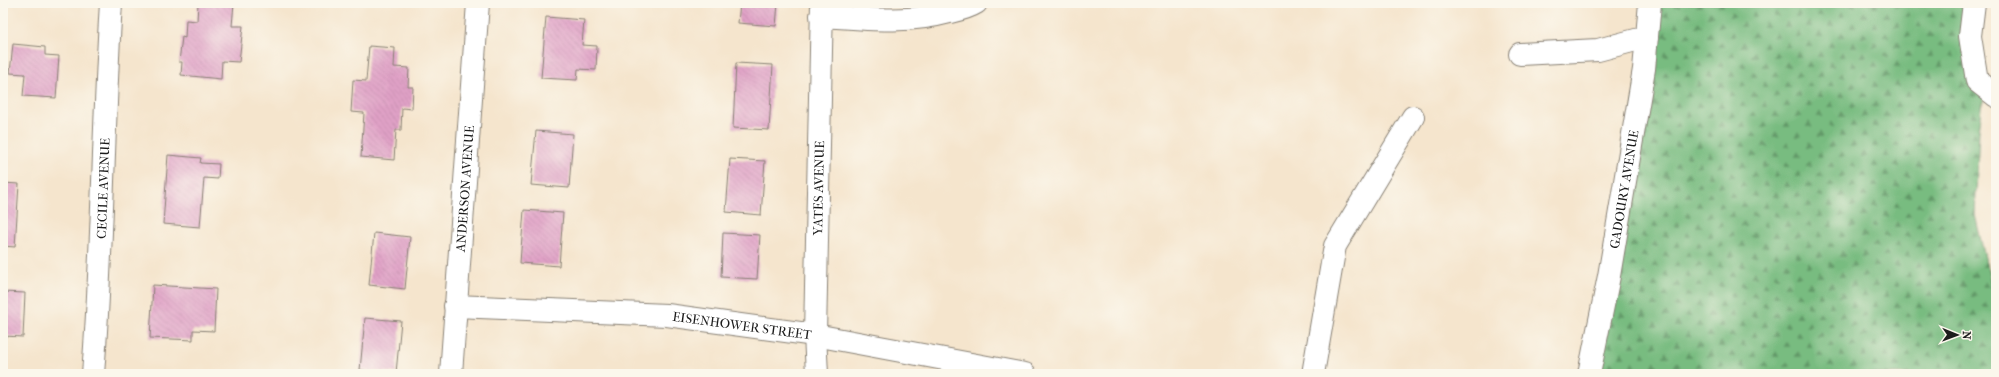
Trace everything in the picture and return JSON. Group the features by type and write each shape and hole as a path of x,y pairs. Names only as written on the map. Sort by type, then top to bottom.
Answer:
{"street":[{"name":"CECILE AVENUE","path":"93,374 99,305 107,65 111,3"},
{"name":"ANDERSON AVENUE","path":"451,374 478,3"},
{"path":"821,9 890,21 933,17 970,7 976,3"},
{"name":"GADOURY AVENUE","path":"1589,374 1609,276 1644,69 1650,3"},
{"path":"1974,3 1970,36 1977,81 1996,96"},
{"name":"YATES AVENUE","path":"817,374 815,335 821,9"},
{"path":"1520,54 1598,50 1647,37"},
{"path":"1313,374 1335,246 1413,117"},
{"name":"EISENHOWER STREET","path":"455,306 667,315 815,335 1024,374"}],"green space":[{"path":"1649,3 1975,3 1985,86 1979,131 1975,215 1996,305 1996,368 1988,374 1592,374"}],"building":[{"path":"198,3 234,3 232,26 243,26 239,62 222,61 221,79 181,75 182,62 179,62 182,37 185,38 186,20 197,21"},
{"path":"740,3 778,3 776,26 738,23"},
{"path":"546,17 584,20 582,45 597,46 596,70 578,69 577,80 541,78"},
{"path":"13,44 45,47 45,55 59,56 56,98 23,96 25,74 10,73"},
{"path":"369,46 395,48 394,67 409,68 408,87 413,87 412,109 402,108 401,130 396,130 394,160 361,157 364,113 351,112 353,80 366,81"},
{"path":"736,63 773,65 769,130 733,128"},
{"path":"536,131 573,134 569,188 531,185"},
{"path":"168,155 201,158 200,163 219,164 218,179 204,178 200,227 163,224"},
{"path":"730,159 765,161 761,215 726,212"},
{"path":"3,183 19,184 15,247 3,246"},
{"path":"524,210 563,213 559,266 520,263"},
{"path":"374,233 410,237 405,289 369,285"},
{"path":"723,233 760,235 757,279 721,277"},
{"path":"153,285 216,289 214,331 193,330 193,340 150,338"},
{"path":"3,292 25,293 23,337 3,336"},
{"path":"365,318 401,321 396,373 360,370"},
{"path":"148,372 163,373 163,374 148,374"}]}
